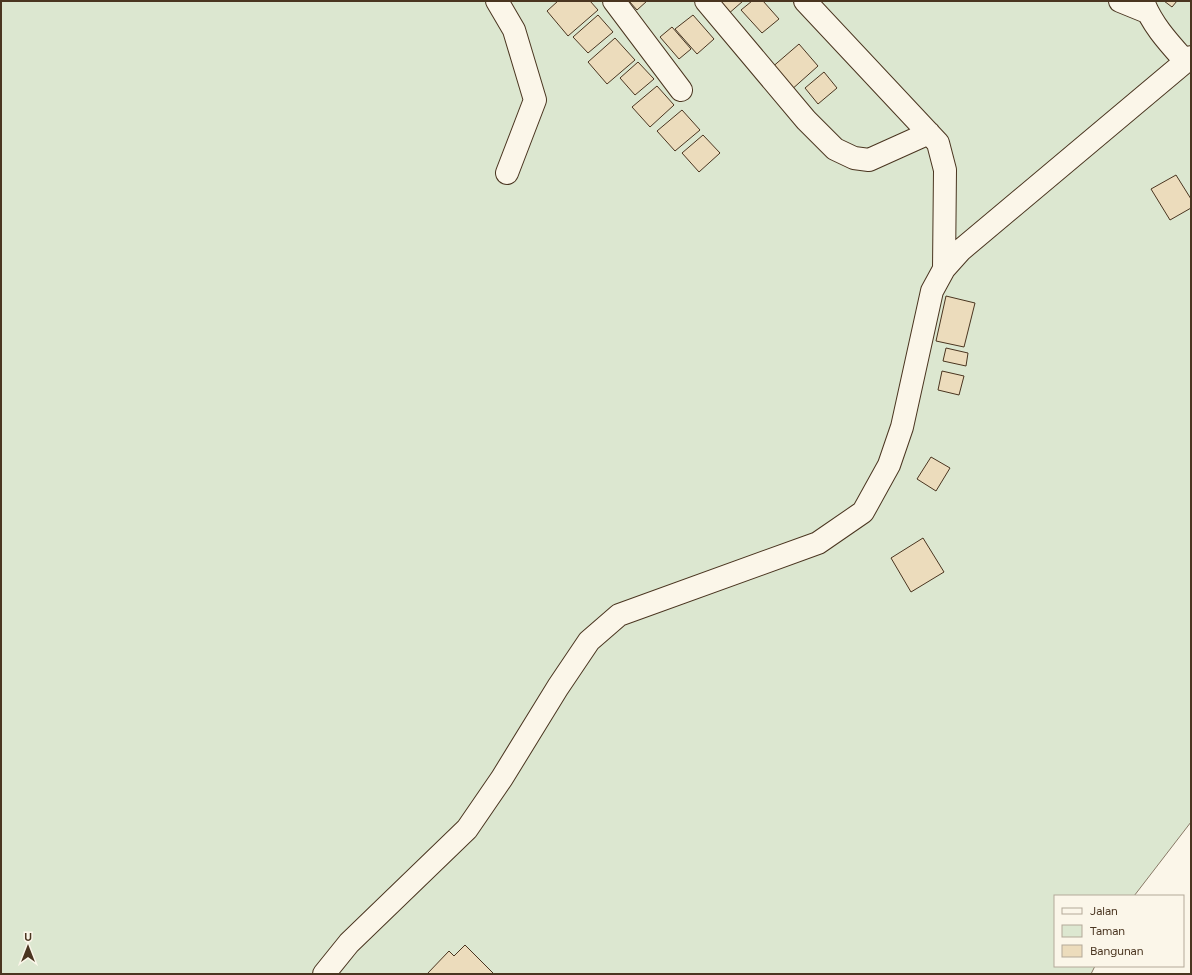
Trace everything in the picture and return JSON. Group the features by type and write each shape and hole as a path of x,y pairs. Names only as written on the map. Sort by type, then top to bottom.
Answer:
{"street":[{"path":"497,1 514,30 535,100 507,173"},
{"path":"614,1 681,90"},
{"path":"706,1 806,120 834,149 854,158 869,160 929,133"},
{"path":"805,1 938,142 945,170 944,269"},
{"path":"324,974 349,943 467,829 502,778 558,687 589,641 619,615 818,543 863,512 889,465 902,427 932,291 944,269 961,250 1188,60 1157,28 1145,7 1120,1"}],"green space":[{"path":"1,1 1191,1 1191,822 1135,895 1054,895 1054,967 1094,967 1091,974 1,974"}],"building":[{"path":"558,1 590,1 598,10 568,36 547,11"},
{"path":"629,1 647,1 637,10"},
{"path":"715,1 743,1 727,15"},
{"path":"752,1 763,1 779,19 762,33 741,10"},
{"path":"1164,1 1177,1 1172,7"},
{"path":"598,15 613,32 588,53 573,37"},
{"path":"693,15 714,39 697,54 675,29"},
{"path":"672,27 691,49 679,59 660,37"},
{"path":"615,38 635,60 607,84 588,62"},
{"path":"799,44 818,66 790,91 770,69"},
{"path":"638,62 654,79 635,95 620,78"},
{"path":"824,72 837,88 818,104 805,88"},
{"path":"657,86 674,105 650,127 632,107"},
{"path":"682,110 700,130 675,151 657,131"},
{"path":"703,135 720,153 699,172 682,153"},
{"path":"1176,175 1191,199 1191,208 1170,220 1151,189"},
{"path":"946,296 975,303 964,347 936,341"},
{"path":"946,348 968,353 966,366 943,361"},
{"path":"942,371 964,376 959,395 938,390"},
{"path":"931,457 950,468 936,491 917,479"},
{"path":"923,538 944,572 911,592 891,558"},
{"path":"465,945 494,974 427,974 449,951 454,956"}]}
